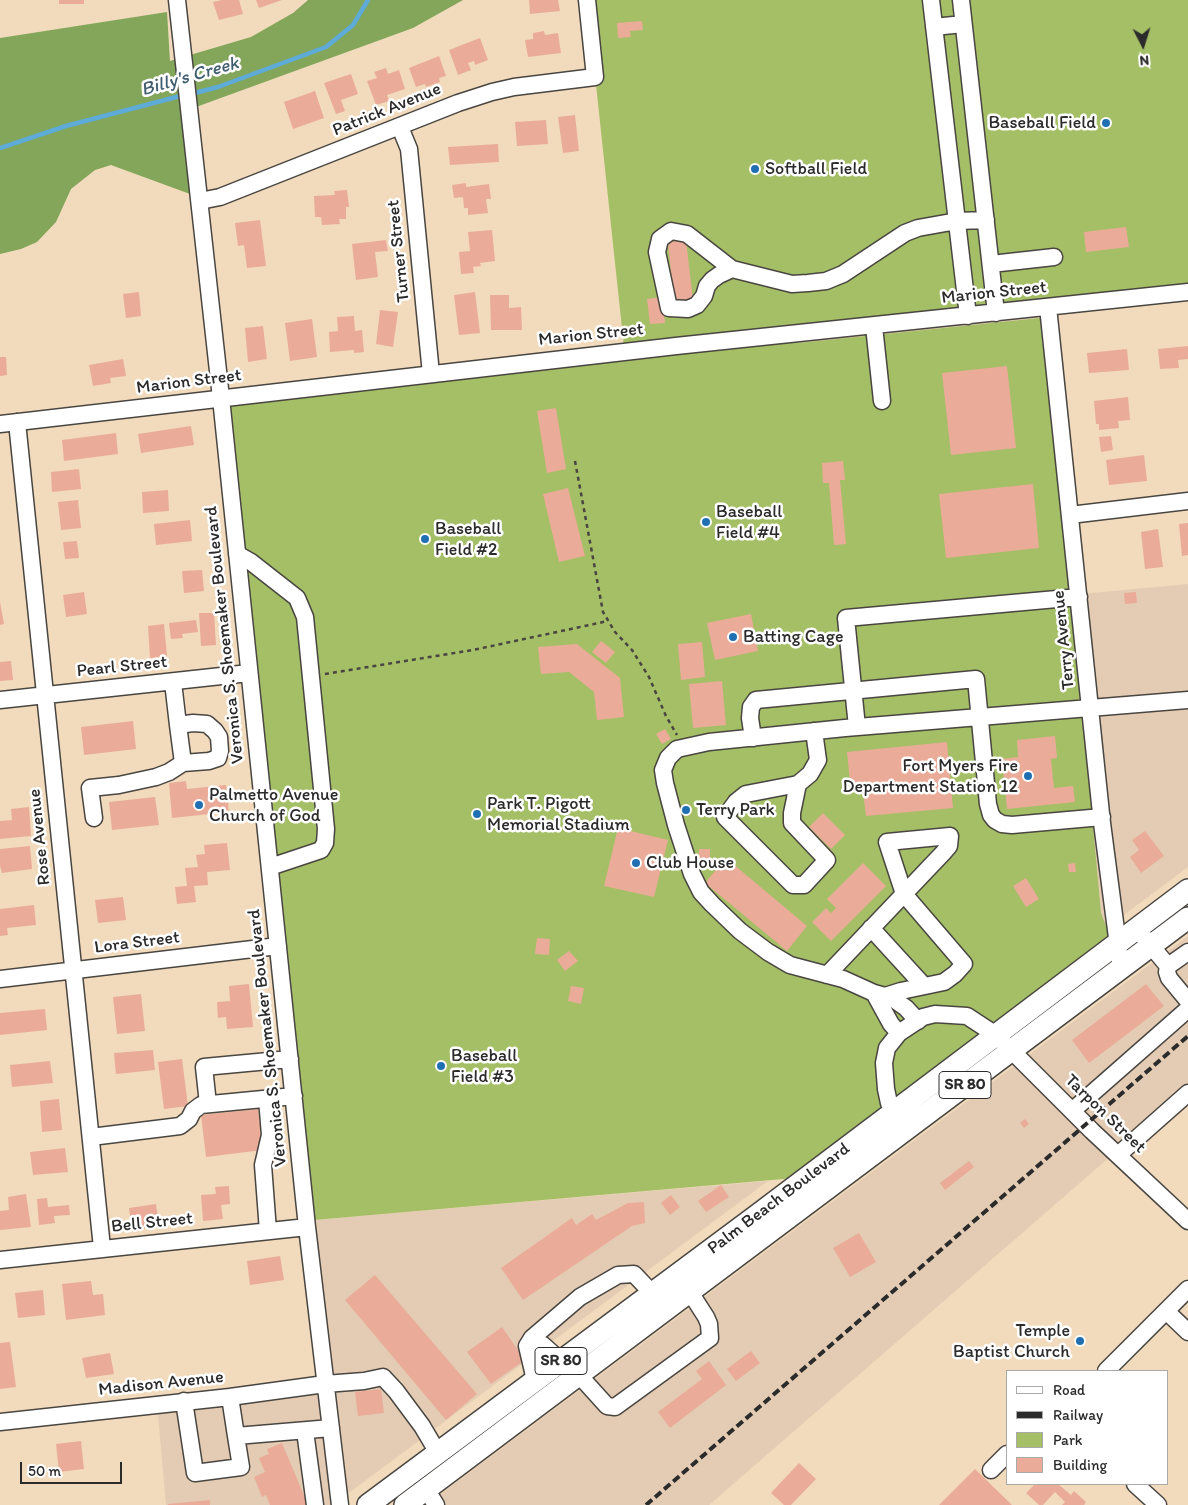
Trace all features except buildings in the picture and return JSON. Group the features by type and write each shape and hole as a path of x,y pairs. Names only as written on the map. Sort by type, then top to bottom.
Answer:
{"main road":[{"name":"Palm Beach Boulevard","path":"368,1505 755,1217 1188,890"},
{"name":"Palm Beach Boulevard","path":"405,1505 431,1497 570,1381 1188,918"},
{"path":"690,1292 696,1275 741,1240 755,1217"},
{"path":"570,1381 573,1373 622,1336 643,1314 651,1303 652,1293"}],"street":[{"name":"Veronica S. Shoemaker Boulevard","path":"177,0 221,398 307,1227 340,1505"},
{"name":"Patrick Avenue","path":"200,201 220,197 492,92 514,87 594,78 587,0"},
{"path":"931,0 968,316"},
{"path":"960,0 996,313"},
{"path":"934,27 963,24"},
{"name":"Turner Street","path":"400,126 409,149 431,374"},
{"path":"732,269 718,274 712,280 697,305 688,309 669,308 657,252 660,239 671,231 687,234 732,269 792,284 826,281 843,274 905,234 918,228 957,221 986,220"},
{"path":"991,264 1054,257"},
{"name":"Marion Street","path":"0,424 431,374 1188,292"},
{"name":"Terry Avenue","path":"1048,307 1102,817 1121,968"},
{"path":"874,326 882,401"},
{"name":"Rose Avenue","path":"17,422 102,1248"},
{"path":"1070,516 1188,501"},
{"path":"237,554 297,598 305,617 326,829 321,850 270,868"},
{"path":"857,727 846,618 1079,596"},
{"name":"Pearl Street","path":"0,700 249,674"},
{"path":"753,738 750,718 751,707 756,700 976,679 988,804 991,815 995,820 1002,824 1012,825 1102,817"},
{"path":"173,682 183,763"},
{"path":"918,1021 906,1008 892,998 880,995 843,979 790,965 768,952 740,931 701,892 692,874 664,783 663,770 668,758 677,749 708,742 857,727 1188,700"},
{"path":"94,818 90,788 119,785 156,777 169,772 183,763 209,761 218,758 220,751 219,737 207,724 178,725"},
{"path":"798,784 792,813 792,823 827,860 804,885 793,885 725,817 736,802 746,794 798,784 810,774 818,760 814,731"},
{"path":"827,975 904,894 964,964 956,974 944,982 880,995"},
{"path":"872,928 924,986"},
{"path":"1137,929 1168,966 1169,978 1188,1001"},
{"name":"Lora Street","path":"0,979 278,946"},
{"path":"1168,966 1188,952"},
{"path":"880,995 891,1024 899,1034 887,1048 884,1063 886,1089 894,1111"},
{"path":"1072,1111 1188,1008"},
{"name":"Tarpon Street","path":"899,1034 918,1021 935,1014 967,1016 996,1035 1072,1111 1188,1221"},
{"path":"208,1104 204,1067 290,1059"},
{"path":"1118,1155 1188,1093"},
{"path":"91,1137 180,1126 189,1119 197,1108 208,1104 294,1096"},
{"path":"267,1099 270,1136 263,1165 268,1231"},
{"name":"Bell Street","path":"0,1260 307,1227"},
{"path":"535,1380 527,1346 532,1338 580,1298 618,1275 634,1274 652,1293"},
{"path":"1107,1370 1188,1288"},
{"path":"570,1381 607,1406 615,1407 710,1338 709,1324 706,1317 690,1292"},
{"path":"1166,1311 1188,1332"},
{"path":"532,1338 561,1361"},
{"name":"Madison Avenue","path":"0,1422 230,1397 326,1384 364,1381 383,1377 422,1426 438,1453"},
{"path":"184,1401 195,1473 241,1467 230,1397"},
{"path":"236,1436 331,1428"},
{"path":"306,1431 315,1505"},
{"path":"991,1470 1006,1455"},
{"path":"1136,1485 1158,1505"}],"path":[{"path":"575,461 603,612 615,632 641,663 666,716 684,747"},
{"path":"310,675 334,674 473,650 608,620"}],"shaded area":[{"path":"1037,310 1070,595 1188,584 1188,867 1049,971 828,663 797,335"},
{"path":"1188,936 1188,1087 709,1505 426,1505"},
{"path":"768,1181 346,1495 314,1220"},
{"path":"303,1252 333,1505 166,1505 157,1403 318,1387"}],"green space":[{"path":"308,0 463,0 413,28 196,107 190,55 251,37 293,13"},
{"path":"587,0 1188,0 1188,287 624,347"},
{"path":"167,12 170,61 176,59 190,194 111,165 95,170 71,189 56,222 37,242 21,249 0,254 0,38"},
{"name":"Terry Park","path":"1040,318 1082,707 1101,913 1113,944 806,1177 314,1220 228,399 797,336 798,343"}],"waterway":[{"name":"Billy's Creek","path":"191,94 218,87 326,47 353,25 368,0"},
{"name":"Billy's Creek","path":"0,148 66,126 184,95"}],"railway":[{"path":"646,1505 1188,1036"}],"place":[{"name":"Baseball Field","path":"1106,123"},
{"name":"Softball Field","path":"755,169"},
{"name":"Baseball Field #4","path":"706,522"},
{"name":"Baseball Field #2","path":"425,539"},
{"name":"Batting Cage","path":"733,637"},
{"name":"Fort Myers Fire Department Station 12","path":"1028,776"},
{"name":"Palmetto Avenue Church of God","path":"199,805"},
{"name":"Terry Park","path":"686,810"},
{"name":"Park T. Pigott Memorial Stadium","path":"477,814"},
{"name":"Club House","path":"636,863"},
{"name":"Baseball Field #3","path":"441,1066"},
{"name":"Temple Baptist Church","path":"1080,1341"}]}
